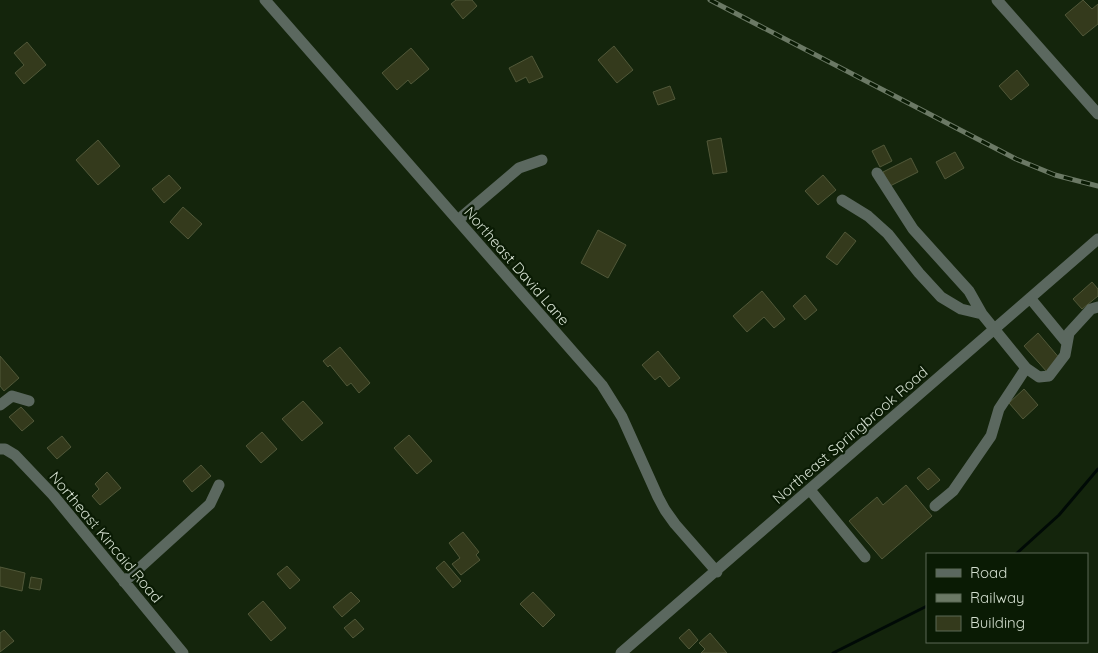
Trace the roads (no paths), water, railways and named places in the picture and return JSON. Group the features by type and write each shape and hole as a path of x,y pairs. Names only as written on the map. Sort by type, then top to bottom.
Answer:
{"street":[{"name":"Northeast David Lane","path":"265,0 602,385 622,417 658,497 675,524 717,572"},
{"path":"997,0 1098,114"},
{"path":"458,220 518,168 542,160"},
{"path":"877,173 913,229 969,291 982,314 1026,368 1039,377 1049,376 1065,355 1069,334 1091,309 1098,307"},
{"path":"842,200 868,216 888,234 941,297 961,309 982,314"},
{"name":"Northeast Springbrook Road","path":"621,653 717,572 1098,239"},
{"path":"1030,298 1067,343"},
{"path":"935,506 953,491 991,436 999,409 1026,368"},
{"path":"0,405 12,396 29,401"},
{"name":"Northeast Kincaid Road","path":"0,449 15,455 53,495 184,653"},
{"path":"124,582 210,504 219,485"},
{"path":"810,490 865,557"}],"waterway":[{"path":"1017,553 1059,515 1098,469"},
{"path":"833,653 926,606"}],"railway":[{"path":"710,0 1016,159 1055,175 1098,186"}]}
